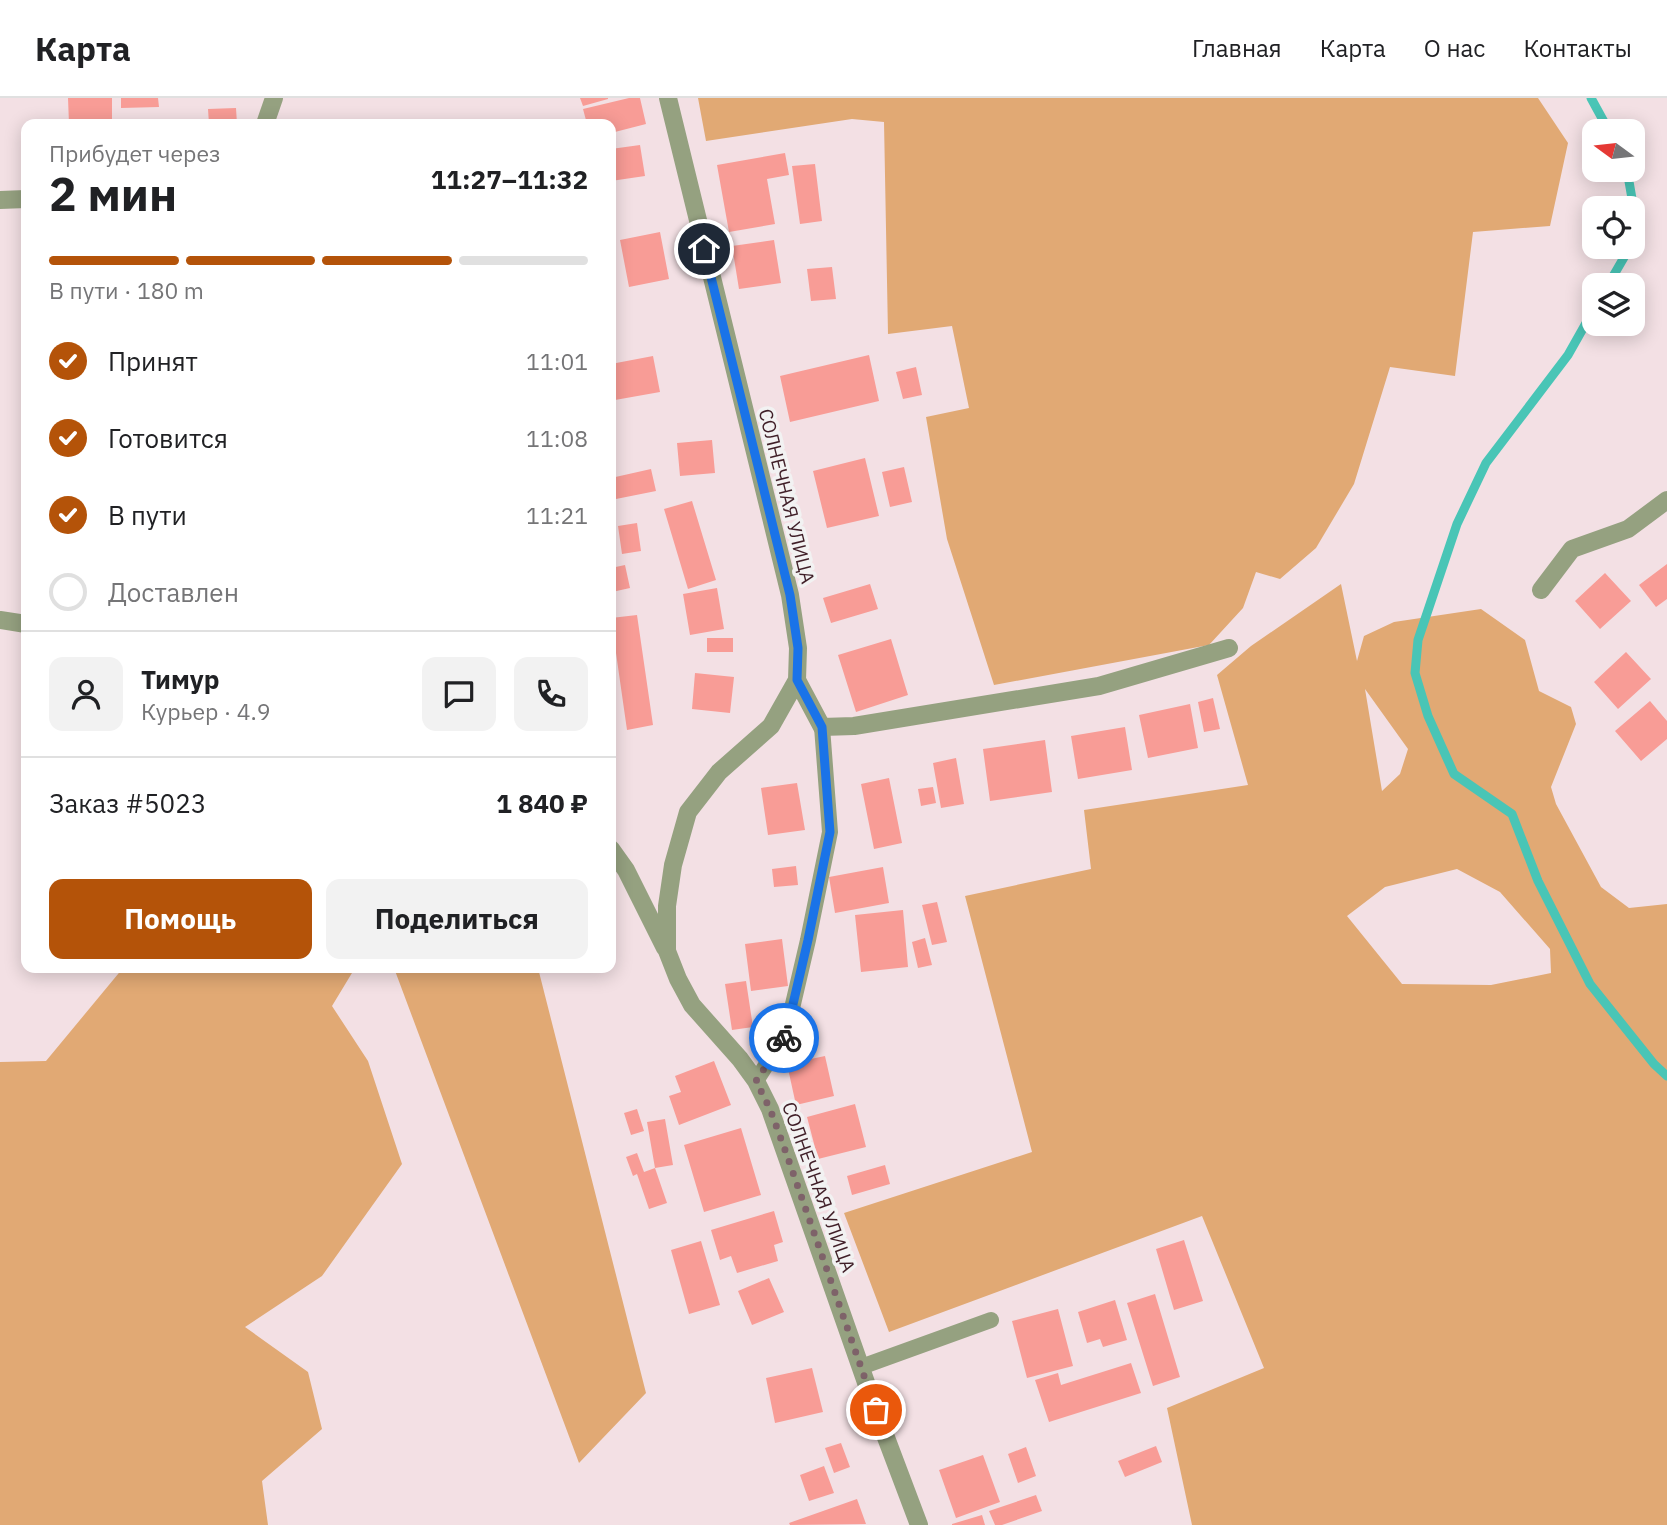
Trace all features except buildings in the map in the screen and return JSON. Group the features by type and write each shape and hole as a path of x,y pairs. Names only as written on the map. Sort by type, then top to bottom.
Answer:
{"street":[{"path":"267,119 274,98"},
{"name":"СОЛНЕЧНАЯ УЛИЦА","path":"668,98 790,595 798,648 797,680 771,726 719,772 688,812 673,865 667,906 667,951 692,1005 740,1059 756,1081 770,1109 919,1525"},
{"path":"0,200 21,198"},
{"path":"1541,590 1572,549 1628,528 1667,500"},
{"path":"0,620 21,623"},
{"path":"797,680 822,727 854,726 1099,686 1230,648"},
{"path":"616,856 626,870 667,951"}],"lane":[{"path":"756,1081 786,1034 830,832 822,727"},
{"path":"861,1367 991,1321"}],"shaded area":[{"path":"698,98 1538,98 1568,143 1550,226 1473,232 1455,376 1390,367 1354,484 1316,548 1280,579 1256,572 1243,608 1209,645 994,685 947,539 926,417 969,408 952,326 888,334 884,122 852,119 706,141"},
{"path":"1341,584 1357,661 1364,636 1394,622 1481,609 1525,640 1539,691 1571,707 1576,724 1551,787 1556,804 1601,887 1629,908 1667,904 1667,1525 1192,1525 1167,1408 1264,1368 1202,1216 889,1332 844,1213 1032,1152 965,896 1091,869 1084,810 1248,785 1217,675 1251,646","holes":["1365,689 1408,749 1400,774 1382,791","1457,869 1500,892 1550,949 1551,973 1491,985 1402,984 1347,916 1385,887"]},
{"path":"119,973 352,973 332,1006 368,1061 402,1164 322,1276 245,1327 308,1372 322,1429 262,1481 268,1525 0,1525 0,1062 46,1061"},
{"path":"396,973 539,973 646,1393 579,1463"}],"waterway":[{"path":"1591,98 1602,119"},
{"path":"1629,182 1632,196"},
{"path":"1615,273 1623,259"},
{"path":"1582,330 1568,355 1486,463 1457,524 1418,640 1415,673 1428,716 1454,774 1512,814 1538,881 1590,984 1654,1064 1667,1076"}],"way so far":[{"path":"784,1038 756,1081 784,1147 876,1410"}],"route":[{"path":"704,249 790,595 798,648 797,680 822,727 830,832 784,1038"}]}
